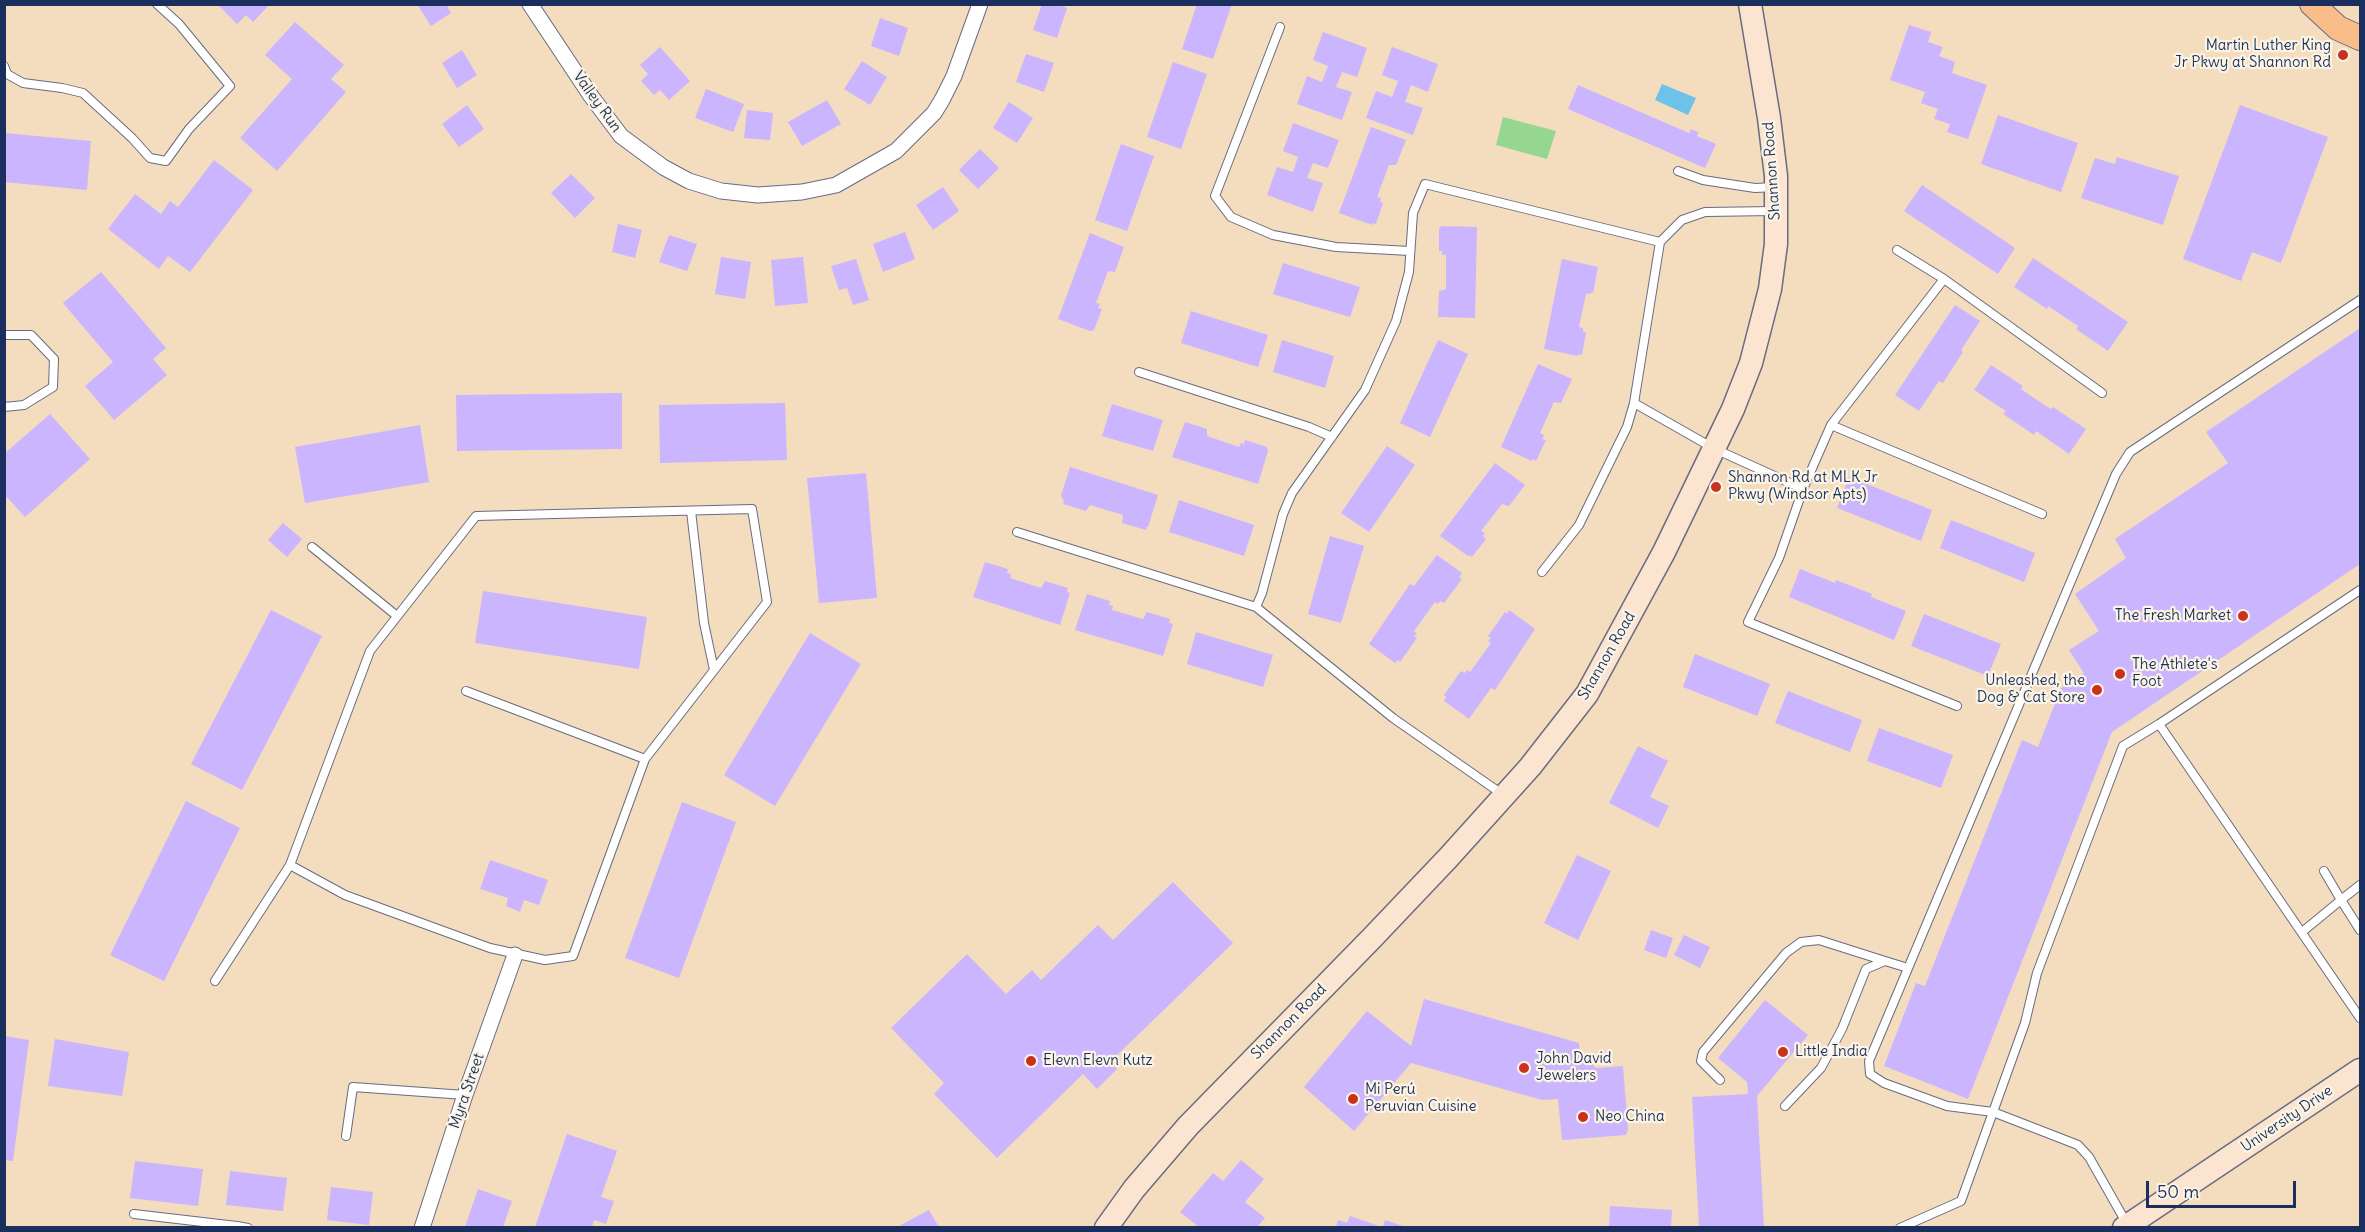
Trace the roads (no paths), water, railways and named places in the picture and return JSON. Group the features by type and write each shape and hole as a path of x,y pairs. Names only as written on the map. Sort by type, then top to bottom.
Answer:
{"main road":[{"path":"2312,4 2338,28 2361,38"}],"street":[{"name":"Valley Run","path":"530,4 591,96 621,136 663,167 690,181 721,191 758,195 802,192 836,185 873,166 911,138 934,113 942,100 954,76 980,4"},
{"name":"Shannon Road","path":"1106,1227 1180,1134 1379,931 1504,795 1587,694 1664,552 1715,449 1751,363 1770,289 1776,244 1776,187 1769,118 1750,4"},
{"name":"Myra Street","path":"422,1227 465,1095 515,955"},
{"name":"University Drive","path":"2127,1227 2361,1070"}],"lane":[{"path":"4,66 7,74 23,83 83,93 132,138 150,159 166,161 189,129 230,86 179,24 157,4"},
{"path":"1280,27 1215,196 1231,217 1273,236 1336,247 1410,251"},
{"path":"1678,171 1703,180 1755,188 1776,187"},
{"path":"1256,607 1262,594 1283,514 1292,493 1365,390 1396,321 1409,272 1413,213 1425,184 1660,242"},
{"path":"1542,572 1579,525 1627,427 1634,403 1660,242 1682,220 1705,212 1777,211"},
{"path":"1897,250 1944,279 2102,393"},
{"path":"1944,279 1831,425 1803,489 1779,558 1748,622 1957,706"},
{"path":"2127,1227 2089,1157 2078,1145 1993,1112 1947,1107 1884,1083 1870,1074 1869,1061 2115,474 2130,453 2361,300"},
{"path":"4,334 31,335 54,359 53,387 24,405 4,407"},
{"path":"1140,372 1309,427 1332,437"},
{"path":"1634,403 1715,449 1803,489"},
{"path":"1831,425 2042,514"},
{"path":"215,981 290,865 370,651 476,516 752,509 767,602 645,759 573,956 545,960 515,955 479,944 345,895 290,865"},
{"path":"691,511 704,623 714,670"},
{"path":"1017,532 1256,607 1393,718 1504,795"},
{"path":"312,547 397,616"},
{"path":"1900,1227 1961,1201 2025,1023 2037,973 2123,746 2361,590"},
{"path":"465,691 645,759"},
{"path":"2159,724 2361,1018"},
{"path":"2324,871 2361,930"},
{"path":"2302,932 2361,885"},
{"path":"1720,1080 1701,1061 1703,1052 1786,953 1801,942 1820,940 1908,968"},
{"path":"1785,1106 1821,1068 1842,1029 1866,969 1885,961"},
{"path":"346,1136 352,1087 465,1095"},
{"path":"134,1214 181,1223 248,1227"}],"water":[{"path":"1662,84 1696,98 1688,115 1655,100"}],"place":[{"name":"Martin Luther King Jr Pkwy at Shannon Rd","path":"2343,55"},
{"name":"Shannon Rd at MLK Jr Pkwy (Windsor Apts)","path":"1716,487"},
{"name":"The Fresh Market","path":"2243,616"},
{"name":"The Athlete's Foot","path":"2120,674"},
{"name":"Unleashed, the Dog & Cat Store","path":"2097,690"},
{"name":"Little India","path":"1783,1052"},
{"name":"Elevn Elevn Kutz","path":"1031,1061"},
{"name":"John David Jewelers","path":"1524,1068"},
{"name":"Mi Perú Peruvian Cuisine","path":"1353,1099"},
{"name":"Neo China","path":"1583,1117"}]}
